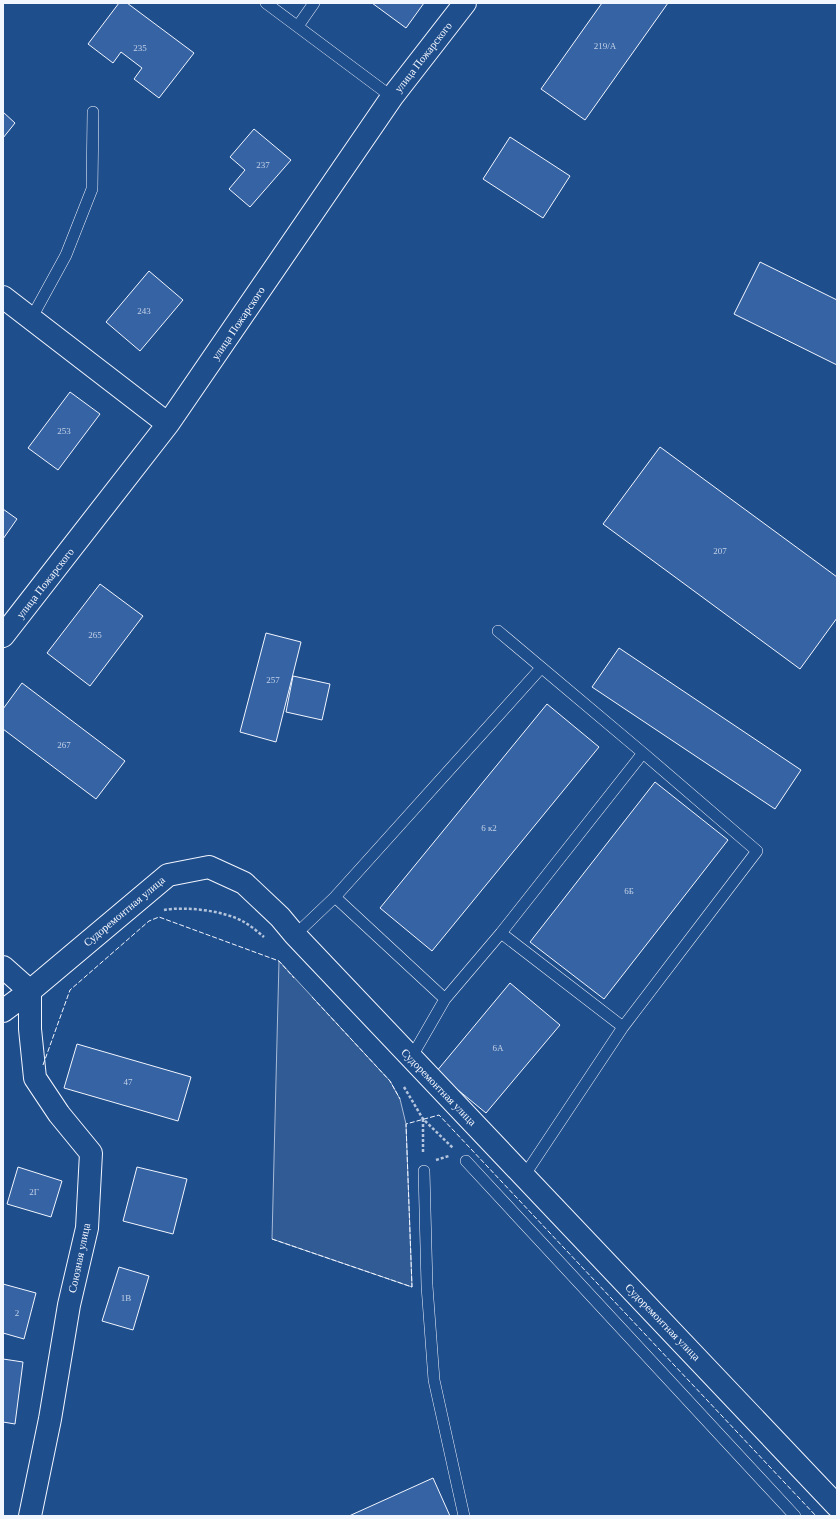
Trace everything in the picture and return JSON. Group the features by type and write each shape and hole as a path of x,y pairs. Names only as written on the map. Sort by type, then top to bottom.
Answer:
{"street":[{"name":"улица Пожарского","path":"3,636 168,424 392,97 465,3"},
{"path":"3,297 168,424"},
{"name":"Судоремонтная улица","path":"3,1011 30,991 168,875 209,867 244,883 280,917 295,935 411,1058 837,1506"},
{"path":"3,967 30,991"},
{"name":"Союзная улица","path":"30,991 30,1029 35,1078 59,1114 91,1154 87,1228 69,1305 50,1419 30,1516"}],"lane":[{"path":"266,3 392,97"},
{"path":"298,26 314,3"},
{"path":"31,319 66,255 92,189 93,112"},
{"path":"498,631 643,753 756,851 623,1027 524,1176"},
{"path":"295,935 334,897 542,668"},
{"path":"411,1058 445,999 501,933 643,753"},
{"path":"334,897 445,999"},
{"path":"501,933 623,1027"},
{"path":"466,1161 795,1516"},
{"path":"424,1171 427,1286 434,1380 464,1516"}],"path":[{"path":"159,912 166,909 191,909 218,912 244,922 266,939"},
{"path":"401,1083 423,1119 466,1161"},
{"path":"423,1119 424,1171"},
{"path":"424,1171 435,1160 448,1155 466,1161"}],"shaded area":[{"path":"279,961 390,1081 400,1099 406,1124 412,1287 272,1239"}],"building":[{"path":"119,3 127,3 194,53 159,98 134,79 142,68 121,52 113,63 88,44"},
{"path":"372,3 424,3 406,28"},
{"path":"602,3 668,3 585,120 541,89"},
{"path":"3,112 15,123 3,138"},
{"path":"254,129 291,160 250,207 229,189 245,170 230,157"},
{"path":"510,137 570,176 543,218 483,179"},
{"path":"760,262 837,300 837,365 734,314"},
{"path":"149,271 183,300 140,351 106,322"},
{"path":"70,392 100,414 58,470 28,448"},
{"path":"660,447 837,577 837,618 800,669 603,524"},
{"path":"3,509 17,519 3,539"},
{"path":"100,584 143,616 90,686 47,653"},
{"path":"266,633 301,642 276,742 240,732"},
{"path":"619,648 801,770 775,809 592,687"},
{"path":"293,676 330,684 322,720 286,712"},
{"path":"22,683 125,761 96,799 3,729 3,709"},
{"path":"547,704 599,747 432,951 380,908"},
{"path":"655,782 728,840 604,999 530,942"},
{"path":"510,983 560,1025 486,1113 436,1072"},
{"path":"77,1044 191,1077 178,1121 64,1088"},
{"path":"18,1167 62,1181 51,1217 7,1204"},
{"path":"137,1167 187,1179 173,1234 123,1221"},
{"path":"119,1267 149,1276 133,1330 102,1321"},
{"path":"3,1284 36,1293 24,1339 3,1333"},
{"path":"3,1359 23,1362 15,1424 3,1422"},
{"path":"433,1478 450,1516 349,1516"}],"fence":[{"path":"43,1065 70,990 149,921 159,917 279,961 294,978"},
{"path":"312,997 390,1081 400,1099"},
{"path":"272,1239 412,1287 406,1124 439,1115 816,1516"}]}
